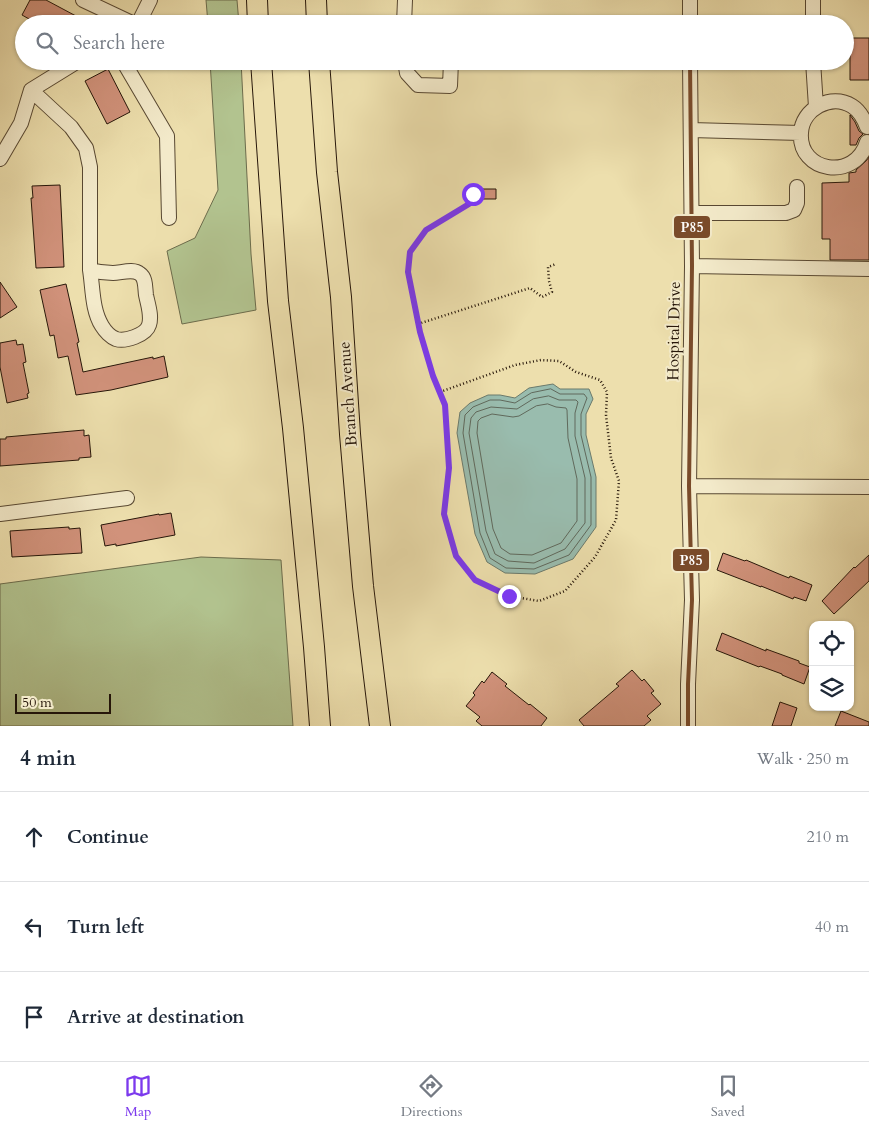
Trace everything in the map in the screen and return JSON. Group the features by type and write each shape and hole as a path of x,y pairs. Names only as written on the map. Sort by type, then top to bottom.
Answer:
{"highway":[{"path":"257,0 258,15"},
{"path":"316,0 317,15"},
{"path":"261,70 278,301 293,428 320,726"},
{"name":"Branch Avenue","path":"320,70 327,172 341,297 362,577 380,726"}],"street":[{"path":"142,15 150,0"},
{"path":"404,15 405,0"},
{"path":"690,0 690,15"},
{"path":"813,0 813,15"},
{"path":"86,1 115,15"},
{"path":"0,158 21,123 31,90 63,70"},
{"path":"128,70 168,136 169,218"},
{"path":"407,70 418,85 450,86 451,70"},
{"name":"Hospital Drive","path":"688,726 692,600 689,486 692,266 690,70"},
{"path":"814,70 816,107"},
{"path":"31,90 71,127 86,148 90,168 90,270 95,311 102,326 115,339 119,340 144,333 149,325 150,312 144,280 140,274 132,271 114,273 90,270"},
{"path":"867,128 859,112 843,102 833,101 816,107 808,114 803,123 801,134 805,152 811,159 828,168 846,166 854,162 861,155 867,142"},
{"path":"691,130 801,134"},
{"path":"692,212 786,213 794,210 797,202 797,187"},
{"path":"692,266 869,269"},
{"path":"689,486 869,488"},
{"path":"0,514 127,498"}],"path":[{"path":"440,392 515,364 541,360 559,361 576,372 600,380 607,392 606,415 610,449 619,481 616,520 595,557 565,590 539,601 509,596 475,580 456,556 444,514 449,468 445,405 433,376 418,324 408,272 410,252 426,230 469,204 473,194"},
{"path":"418,324 530,288 542,297 552,292 548,267 556,264"}],"green space":[{"path":"206,0 237,0 238,15 207,15"},
{"path":"211,70 241,70 251,254 256,310 182,324 167,251 195,238 218,190"},
{"path":"201,557 281,560 293,726 0,726 0,584"}],"water":[{"path":"553,384 560,389 589,389 593,399 586,414 586,435 596,477 596,527 573,559 535,574 505,573 487,562 475,534 457,433 460,412 470,403 488,395 515,398 529,388"}],"building":[{"path":"30,0 46,0 74,15 22,15"},
{"path":"854,38 869,38 869,80 850,80 850,70 854,70"},
{"path":"109,70 130,112 107,124 85,81"},
{"path":"850,115 859,131 863,134 856,145 850,145"},
{"path":"869,157 869,260 830,260 830,239 822,239 822,183 849,182 849,173 856,172"},
{"path":"60,185 64,267 36,268 31,198 33,198 32,186"},
{"path":"481,189 496,189 496,199 481,199"},
{"path":"0,282 17,307 0,318"},
{"path":"66,284 79,342 77,343 83,372 164,356 168,377 111,390 76,395 68,356 58,358 54,335 50,336 40,290"},
{"path":"16,340 17,345 23,344 26,362 23,363 29,393 27,394 28,398 7,403 0,367 0,343"},
{"path":"84,430 84,436 89,435 91,457 79,458 79,460 0,466 0,439"},
{"path":"171,513 175,535 116,546 116,544 105,546 101,525"},
{"path":"69,527 69,529 80,528 82,553 12,557 10,531"},
{"path":"723,553 812,585 806,601 794,597 793,599 717,570"},
{"path":"869,555 869,581 834,614 822,601 854,567"},
{"path":"722,633 766,651 766,649 799,661 799,663 809,667 809,670 804,684 716,650"},
{"path":"632,670 642,681 644,679 654,691 651,693 661,704 647,716 651,720 644,726 584,726 579,720 619,686 616,684"},
{"path":"492,672 507,684 505,686 547,718 541,726 482,726 476,721 480,717 466,706 475,695 473,693 482,681 484,683"},
{"path":"780,702 797,708 791,726 772,726"},
{"path":"841,711 869,722 869,726 835,726"}],"transit line":[{"name":"P85","path":"688,726 692,600 689,486 692,266 690,70"}],"route":[{"path":"473,194 469,204 426,230 410,252 408,272 420,332 433,376 445,405 449,468 444,514 456,556 475,580 509,596"}]}
